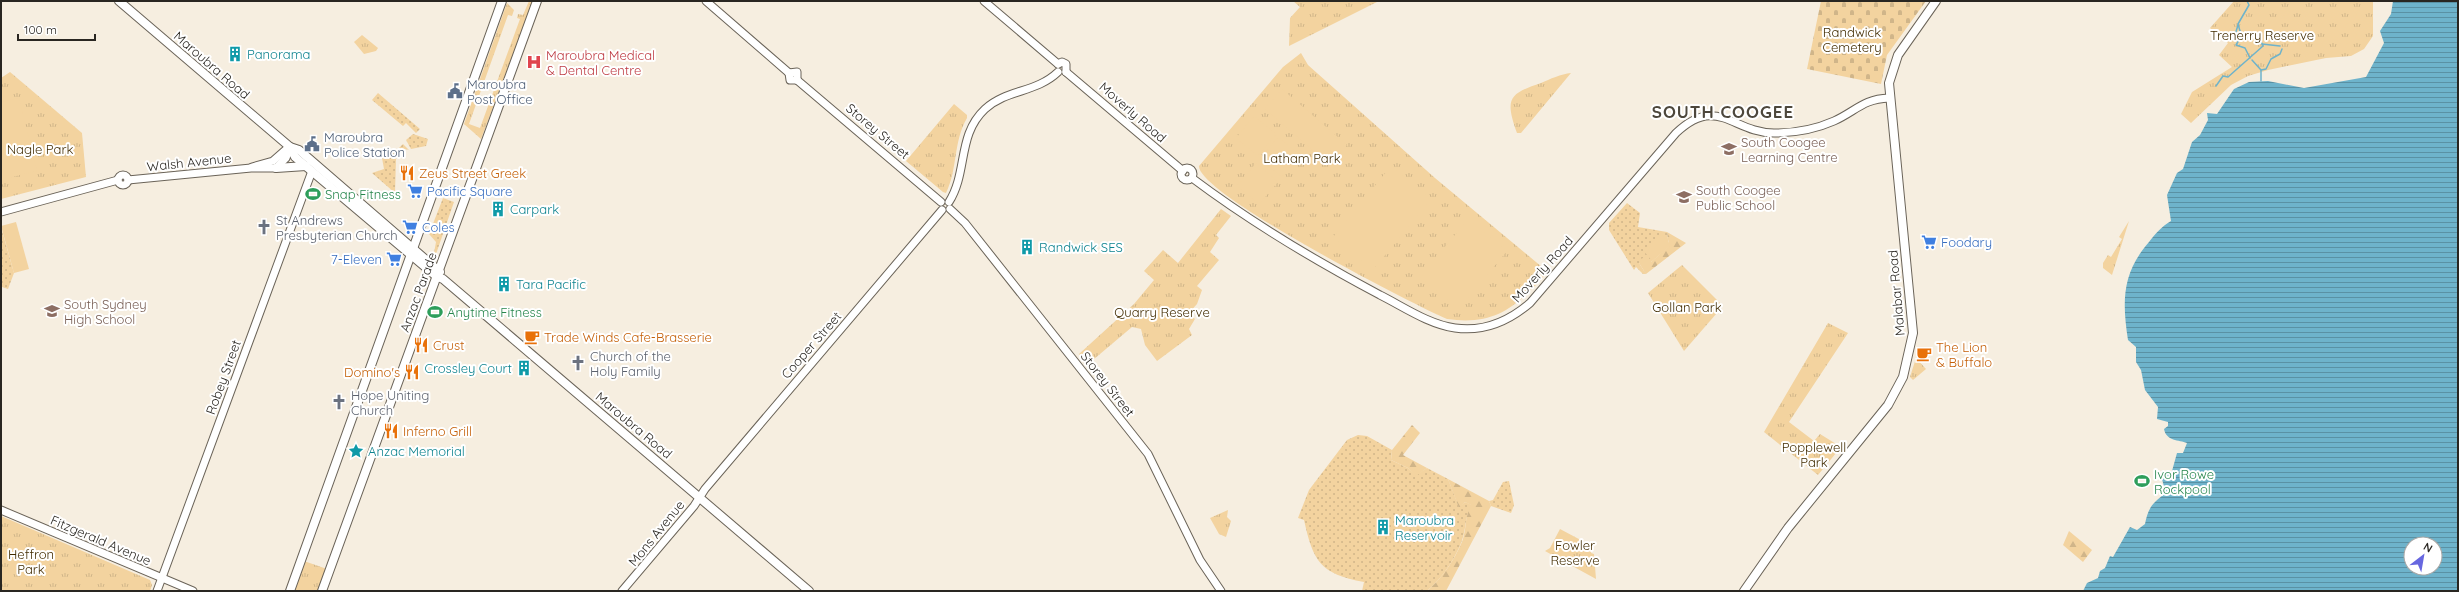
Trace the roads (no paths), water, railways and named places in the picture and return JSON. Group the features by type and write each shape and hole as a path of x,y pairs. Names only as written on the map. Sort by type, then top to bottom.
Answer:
{"main road":[{"name":"Maroubra Road","path":"119,1 290,147 299,150 439,274 809,591"},
{"name":"Anzac Parade","path":"290,591 502,1"},
{"name":"Anzac Parade","path":"322,591 439,274 537,1"},
{"name":"Malabar Road","path":"1744,591 1788,528 1888,405 1903,377 1913,333 1889,98 1890,76 1895,60 1936,1"},
{"name":"Maroubra Road","path":"290,147 294,156 309,169 413,251"},
{"path":"276,168 309,169"}],"street":[{"name":"Storey Street","path":"706,1 790,73 790,80 797,80 941,202 946,200 947,207 965,223 1148,454 1200,560 1221,591"},
{"path":"984,1 1058,64 1058,72 1066,72"},
{"name":"Moverly Road","path":"1058,64 1062,62 1066,64 1066,72 1183,171 1181,174 1184,179 1192,178 1266,231 1350,279 1436,323 1456,328 1475,328 1506,320 1530,303 1676,133 1687,124 1701,117 1719,116 1758,131 1787,132 1824,125 1841,118 1872,99 1889,98"},
{"name":"Cooper Street","path":"699,496 947,207 961,174 966,138 979,116 999,99 1040,86 1058,72"},
{"name":"Walsh Avenue","path":"251,168 273,161 290,147"},
{"path":"276,168 286,158 290,147"},
{"name":"Walsh Avenue","path":"1,212 118,180 123,175 128,180 251,168 276,168"},
{"name":"Robey Street","path":"157,591 309,169"},
{"name":"Mons Avenue","path":"622,591 629,588 694,506 699,496"},
{"name":"Fitzgerald Avenue","path":"1,510 192,591"}],"water":[{"path":"2393,1 2458,1 2458,591 2083,591 2087,583 2098,578 2100,571 2105,568 2110,556 2113,557 2130,527 2137,530 2145,524 2152,506 2166,493 2161,476 2164,472 2172,471 2177,453 2183,453 2187,443 2167,436 2164,429 2168,426 2168,422 2157,419 2158,407 2145,390 2141,370 2136,362 2136,347 2128,340 2125,300 2126,288 2133,265 2159,230 2171,221 2167,195 2177,173 2183,169 2192,142 2200,135 2208,120 2207,113 2217,114 2234,89 2249,82 2268,81 2304,88 2366,77 2384,43 2380,31 2391,14"}],"waterway":[{"path":"2216,86 2223,76 2228,77 2263,46 2260,39 2255,35 2247,38 2240,31 2238,24 2249,5 2247,1"},
{"path":"2238,25 2235,35 2239,40 2236,45 2245,48 2250,58"},
{"path":"2262,44 2280,46"},
{"path":"2261,70 2266,69 2271,59 2280,54 2282,49"},
{"path":"2252,60 2261,70 2261,81"}],"place":[{"name":"Panorama","path":"235,54"},
{"name":"Maroubra Medical & Dental Centre","path":"534,62"},
{"name":"Maroubra Post Office","path":"455,91"},
{"name":"Maroubra Police Station","path":"312,144"},
{"name":"South Coogee Learning Centre","path":"1729,149"},
{"name":"Zeus Street Greek","path":"407,173"},
{"name":"Pacific Square","path":"415,191"},
{"name":"Snap Fitness","path":"313,194"},
{"name":"South Coogee Public School","path":"1684,197"},
{"name":"Carpark","path":"498,209"},
{"name":"St Andrews Presbyterian Church","path":"264,227"},
{"name":"Coles","path":"410,227"},
{"name":"Foodary","path":"1929,242"},
{"name":"Randwick SES","path":"1027,247"},
{"name":"7-Eleven","path":"394,259"},
{"name":"Tara Pacific","path":"504,284"},
{"name":"South Sydney High School","path":"52,311"},
{"name":"Anytime Fitness","path":"435,312"},
{"name":"Trade Winds Cafe-Brasserie","path":"532,337"},
{"name":"Crust","path":"421,345"},
{"name":"The Lion & Buffalo","path":"1924,354"},
{"name":"Church of the Holy Family","path":"578,363"},
{"name":"Crossley Court","path":"524,368"},
{"name":"Domino's","path":"412,372"},
{"name":"Hope Uniting Church","path":"339,402"},
{"name":"Inferno Grill","path":"391,431"},
{"name":"Anzac Memorial","path":"356,451"},
{"name":"Ivor Rowe Rockpool","path":"2142,481"},
{"name":"Maroubra Reservoir","path":"1383,527"}],"district":[{"name":"SOUTH COOGEE","path":"1723,111"}],"park label":[{"name":"Trenerry Reserve","path":"2262,35"},
{"name":"Randwick Cemetery","path":"1852,40"},
{"name":"Nagle Park","path":"40,149"},
{"name":"Latham Park","path":"1302,158"},
{"name":"Gollan Park","path":"1687,307"},
{"name":"Quarry Reserve","path":"1162,312"},
{"name":"Popplewell Park","path":"1814,454"},
{"name":"Fowler Reserve","path":"1575,552"},
{"name":"Heffron Park","path":"31,562"}]}
